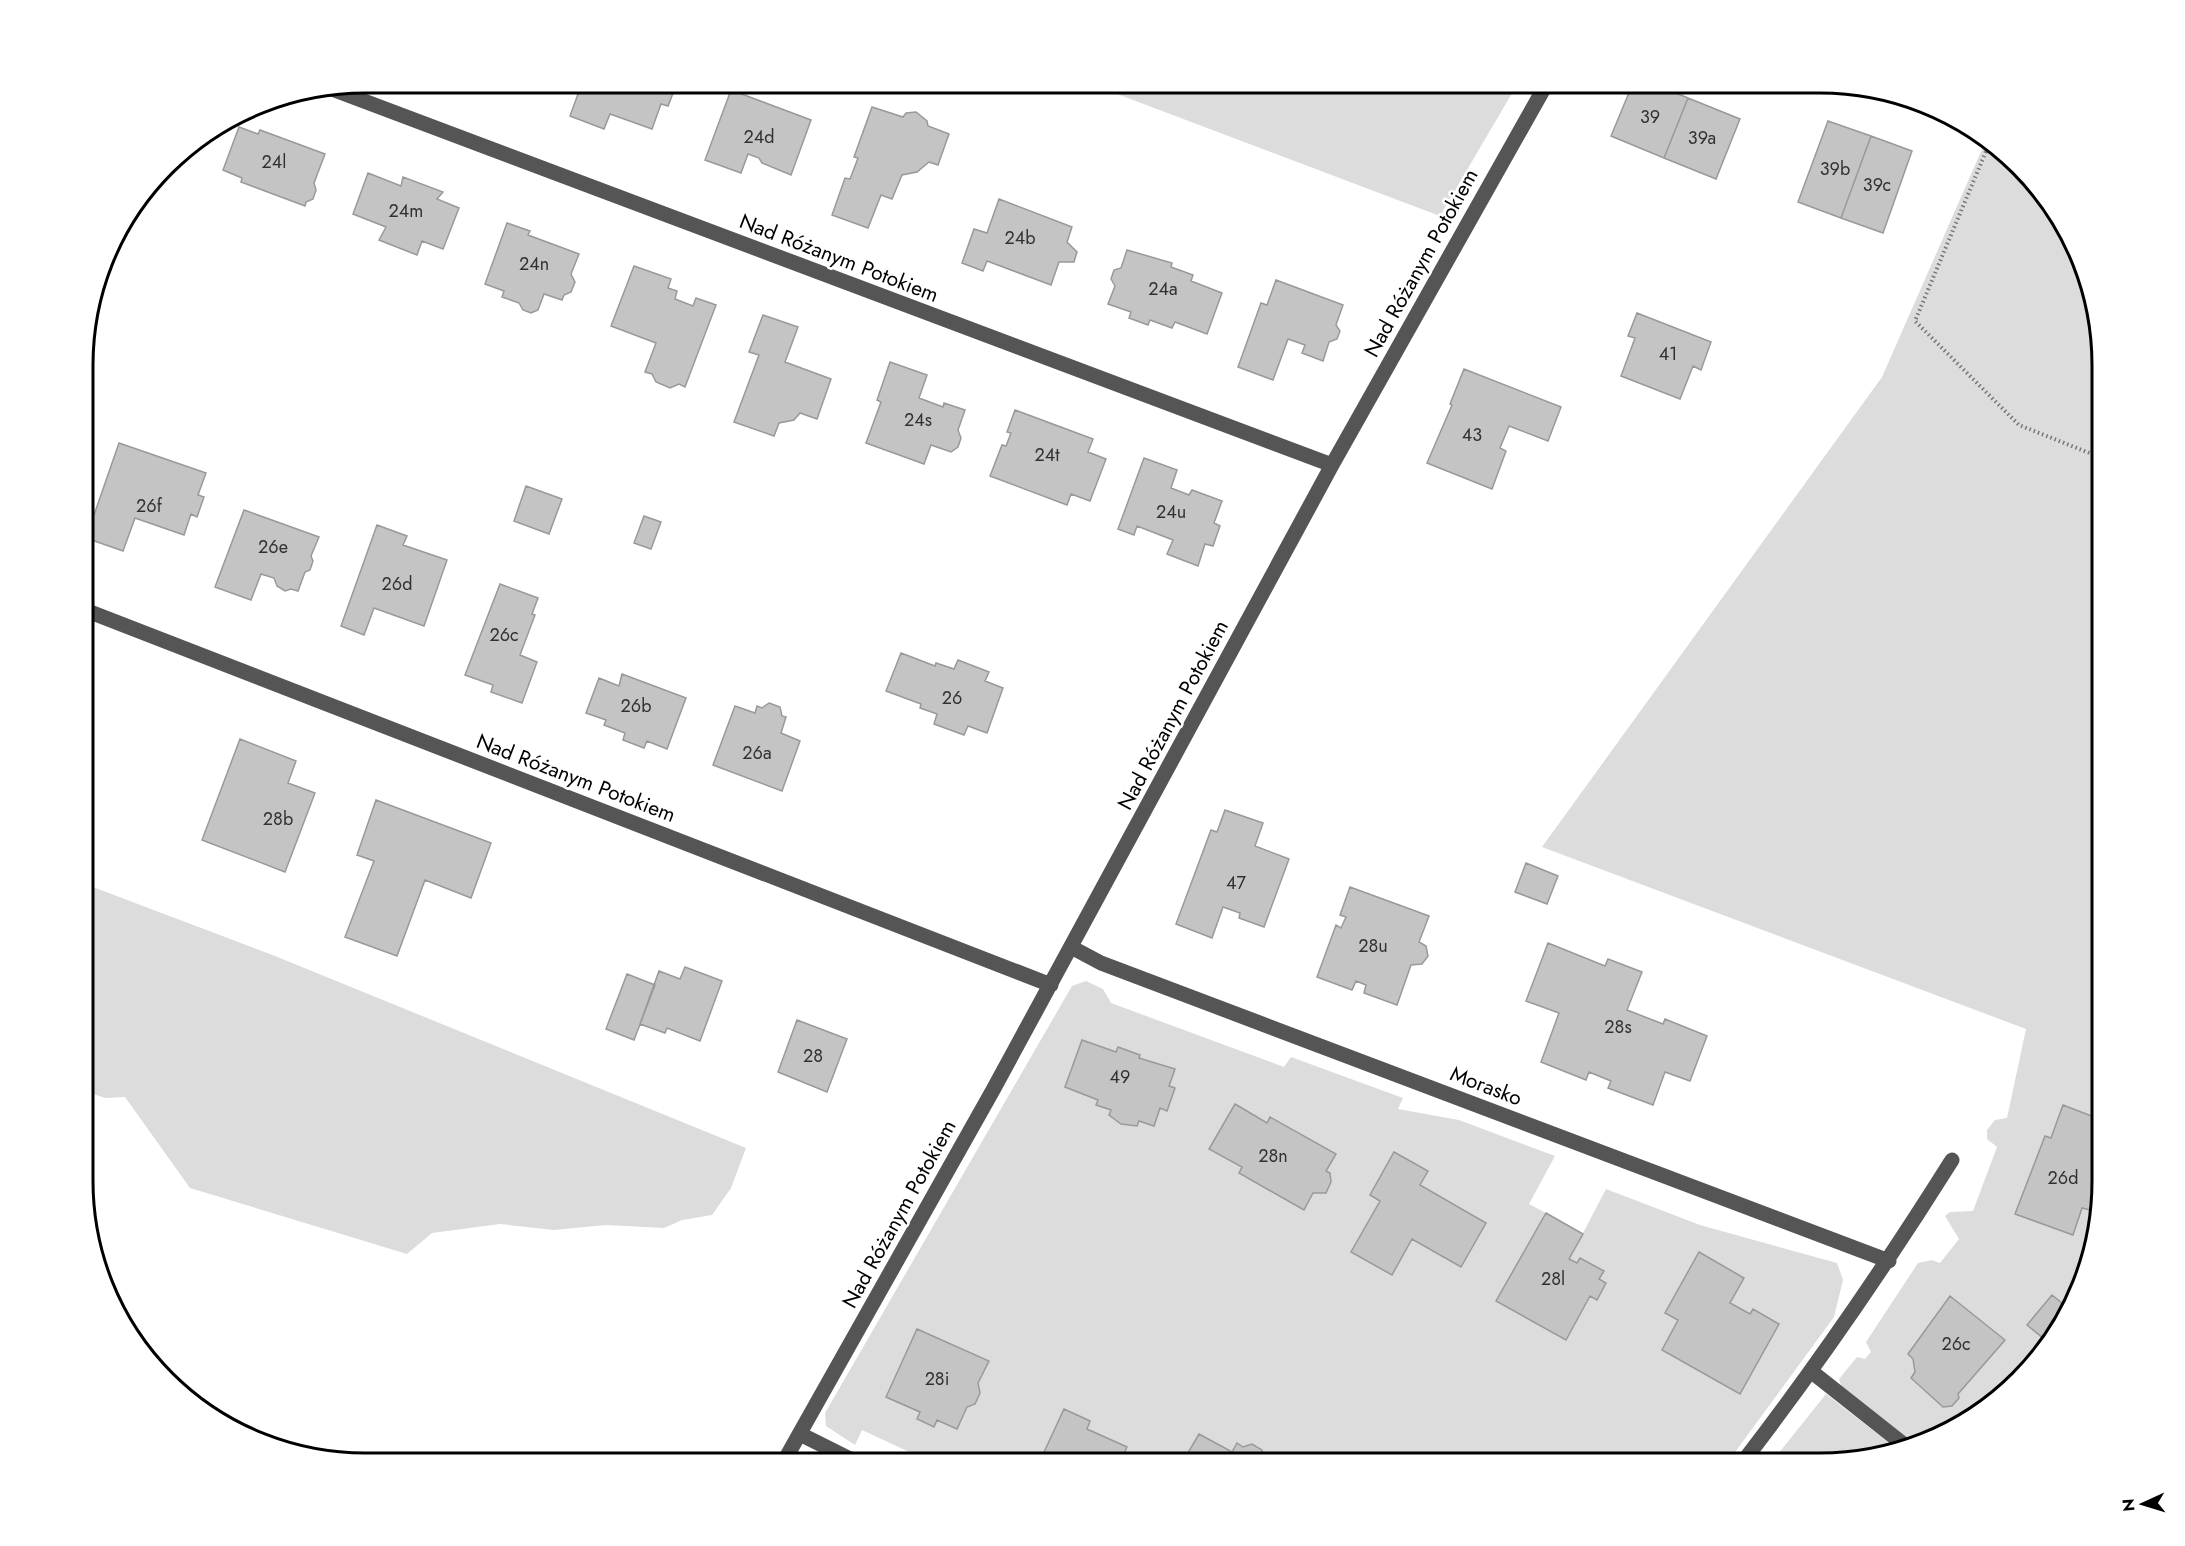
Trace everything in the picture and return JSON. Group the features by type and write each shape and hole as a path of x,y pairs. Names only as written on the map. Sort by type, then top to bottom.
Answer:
{"street":[{"name":"Nad Różanym Potokiem","path":"789,1453 1051,985 1332,465 1541,93"},
{"name":"Nad Różanym Potokiem","path":"346,94 1332,465"},
{"name":"Nad Różanym Potokiem","path":"93,613 1051,985"},
{"name":"Morasko","path":"1071,947 1101,963 1889,1261"},
{"path":"1750,1453 1812,1372 1889,1261 1952,1160"},
{"path":"1812,1372 1899,1441"},
{"path":"800,1434 838,1453"}],"path":[{"path":"1987,150 1915,321 2019,425 2092,454"}],"shaded area":[{"path":"1114,93 1512,93 1440,216"},
{"path":"1983,147 2025,186 2056,229 2078,278 2090,329 2092,365 2092,1181 2090,1217 2083,1251 2071,1285 2056,1317 2036,1347 1986,1397 1956,1417 1908,1439 1842,1388 1839,1379 1857,1357 1865,1359 1871,1352 1866,1342 1918,1263 1932,1260 1940,1263 1959,1239 1945,1216 1950,1212 1973,1211 1997,1147 1987,1139 1987,1130 1995,1120 2007,1118 2026,1029 1542,847 1882,377"},
{"path":"93,887 275,956 746,1148 731,1188 712,1215 682,1220 664,1228 606,1225 554,1230 500,1224 432,1233 407,1254 190,1188 125,1097 105,1098 93,1094"},
{"path":"1086,981 1103,989 1111,1003 1284,1067 1291,1057 1403,1098 1398,1109 1459,1120 1555,1156 1529,1204 1583,1233 1606,1189 1700,1225 1837,1263 1843,1280 1834,1317 1734,1453 911,1453 862,1430 855,1445 826,1426 825,1413 1072,986"},
{"path":"1826,1394 1890,1444 1856,1451 1779,1453"}],"building":[{"path":"578,93 673,93 668,106 661,104 652,129 610,114 604,129 570,116"},
{"path":"730,93 739,93 811,120 791,175 762,163 759,158 748,154 741,173 705,160"},
{"path":"1629,93 1676,93 1688,98 1664,158 1611,136"},
{"path":"1688,98 1740,119 1716,179 1664,158"},
{"path":"872,107 903,117 906,113 916,112 927,121 928,126 949,134 938,165 929,162 917,172 902,175 892,199 881,195 868,228 832,215 845,178 850,179 858,158 854,157"},
{"path":"1828,121 1871,136 1841,218 1798,202"},
{"path":"239,127 258,134 260,130 325,154 314,183 316,190 313,199 306,202 305,206 241,182 242,178 223,170"},
{"path":"1871,136 1912,151 1883,233 1841,218"},
{"path":"368,173 401,186 403,177 443,192 437,199 459,208 443,249 422,241 417,255 379,240 386,227 353,214"},
{"path":"999,199 1072,227 1067,242 1077,252 1074,262 1059,262 1051,285 987,261 983,271 962,263 974,229 987,233"},
{"path":"507,223 530,231 528,235 579,254 571,274 575,282 571,292 564,295 562,300 544,294 538,310 531,313 523,310 519,303 502,297 504,291 485,284"},
{"path":"1127,250 1172,263 1171,267 1193,275 1191,281 1222,293 1207,334 1175,322 1172,328 1150,320 1148,325 1129,318 1131,312 1108,304 1115,286 1111,279 1114,270 1121,268"},
{"path":"634,266 671,279 668,288 677,291 675,299 693,306 696,298 716,305 685,387 679,384 670,388 656,382 652,374 645,372 656,343 611,326"},
{"path":"1276,280 1343,305 1336,325 1340,331 1337,339 1329,342 1323,361 1302,353 1305,345 1288,339 1273,380 1238,367 1261,303 1267,305"},
{"path":"1637,313 1711,342 1701,370 1693,366 1680,399 1621,376 1635,338 1628,336"},
{"path":"763,315 798,327 785,362 831,379 817,419 800,413 794,420 779,423 774,436 734,422 759,355 749,352"},
{"path":"890,362 927,375 919,398 943,407 944,403 965,410 958,430 961,438 958,447 951,452 931,445 924,464 866,443 881,402 877,400"},
{"path":"1464,369 1561,407 1548,441 1509,426 1500,448 1506,451 1492,489 1427,463 1452,405 1450,404"},
{"path":"1015,410 1093,439 1088,452 1106,459 1090,501 1071,494 1067,505 990,476 1002,445 1006,446 1011,433 1007,432"},
{"path":"119,443 206,473 198,495 204,497 197,517 191,514 184,535 135,518 123,551 93,540 93,518"},
{"path":"1144,458 1177,470 1171,488 1189,495 1192,490 1222,501 1214,523 1220,526 1213,546 1205,544 1198,566 1167,554 1173,540 1137,526 1134,535 1118,529"},
{"path":"526,486 562,499 549,534 514,521"},
{"path":"244,510 319,537 311,556 313,561 310,570 305,572 298,591 291,589 285,591 277,586 274,578 261,574 251,600 215,587"},
{"path":"644,516 661,522 651,549 634,543"},
{"path":"377,525 407,536 403,545 447,560 424,626 374,608 364,635 341,626"},
{"path":"500,584 538,598 532,614 535,615 520,655 537,662 522,703 491,692 493,685 465,675"},
{"path":"901,653 935,666 936,663 954,669 958,660 989,672 985,681 1003,688 987,733 968,726 964,735 934,724 937,714 920,708 921,704 886,691"},
{"path":"622,674 686,698 667,749 647,741 644,748 623,740 625,733 604,725 606,720 586,713 599,678 619,686"},
{"path":"769,703 780,707 782,716 786,717 781,733 800,741 782,791 713,765 735,706 755,713 757,706 762,708"},
{"path":"240,739 296,761 288,783 315,793 285,872 202,840"},
{"path":"376,800 491,843 471,898 425,880 397,956 345,937 374,861 357,855"},
{"path":"1225,810 1263,823 1255,846 1289,859 1264,927 1239,918 1240,913 1223,907 1212,938 1176,924 1211,830 1217,832"},
{"path":"1526,863 1558,876 1547,904 1515,892"},
{"path":"1350,887 1429,916 1419,942 1426,946 1428,956 1422,964 1411,965 1397,1005 1364,993 1366,985 1356,981 1352,990 1317,977 1336,925 1341,928 1346,917 1340,915"},
{"path":"1548,943 1605,966 1608,959 1642,972 1627,1010 1663,1024 1665,1019 1707,1036 1690,1081 1665,1072 1653,1105 1608,1088 1611,1081 1589,1072 1586,1080 1541,1062 1559,1013 1526,1001"},
{"path":"685,967 722,981 700,1041 667,1028 665,1033 640,1024 659,971 680,979"},
{"path":"627,974 655,985 634,1040 606,1029"},
{"path":"797,1020 847,1039 827,1092 778,1072"},
{"path":"1082,1040 1116,1052 1118,1047 1140,1055 1139,1058 1175,1069 1169,1086 1175,1088 1167,1111 1160,1108 1154,1126 1139,1121 1137,1126 1121,1124 1109,1115 1111,1110 1096,1105 1098,1100 1065,1087"},
{"path":"1235,1104 1267,1123 1270,1117 1336,1154 1326,1171 1330,1173 1331,1182 1326,1193 1313,1193 1304,1210 1239,1173 1242,1167 1209,1149"},
{"path":"2063,1105 2092,1116 2090,1210 2082,1208 2073,1235 2015,1214 2045,1136 2051,1138"},
{"path":"1394,1152 1428,1171 1420,1185 1486,1223 1461,1267 1412,1239 1392,1275 1351,1252 1380,1201 1370,1195"},
{"path":"1546,1213 1583,1234 1569,1259 1577,1263 1580,1258 1604,1271 1599,1279 1606,1283 1597,1300 1590,1296 1566,1340 1496,1301"},
{"path":"1699,1252 1744,1278 1730,1303 1750,1314 1753,1309 1779,1324 1740,1394 1662,1350 1678,1320 1665,1313"},
{"path":"2052,1295 2063,1304 2042,1338 2027,1325"},
{"path":"1950,1296 2005,1340 1958,1394 1959,1398 1952,1406 1943,1407 1911,1378 1915,1372 1913,1359 1908,1354"},
{"path":"917,1329 989,1361 978,1383 980,1393 975,1404 967,1407 957,1429 937,1420 934,1427 917,1419 920,1412 886,1397"},
{"path":"1064,1409 1090,1421 1087,1429 1127,1447 1124,1453 1044,1453"},
{"path":"1199,1434 1232,1452 1237,1443 1243,1447 1252,1444 1262,1450 1263,1453 1188,1453"}]}
